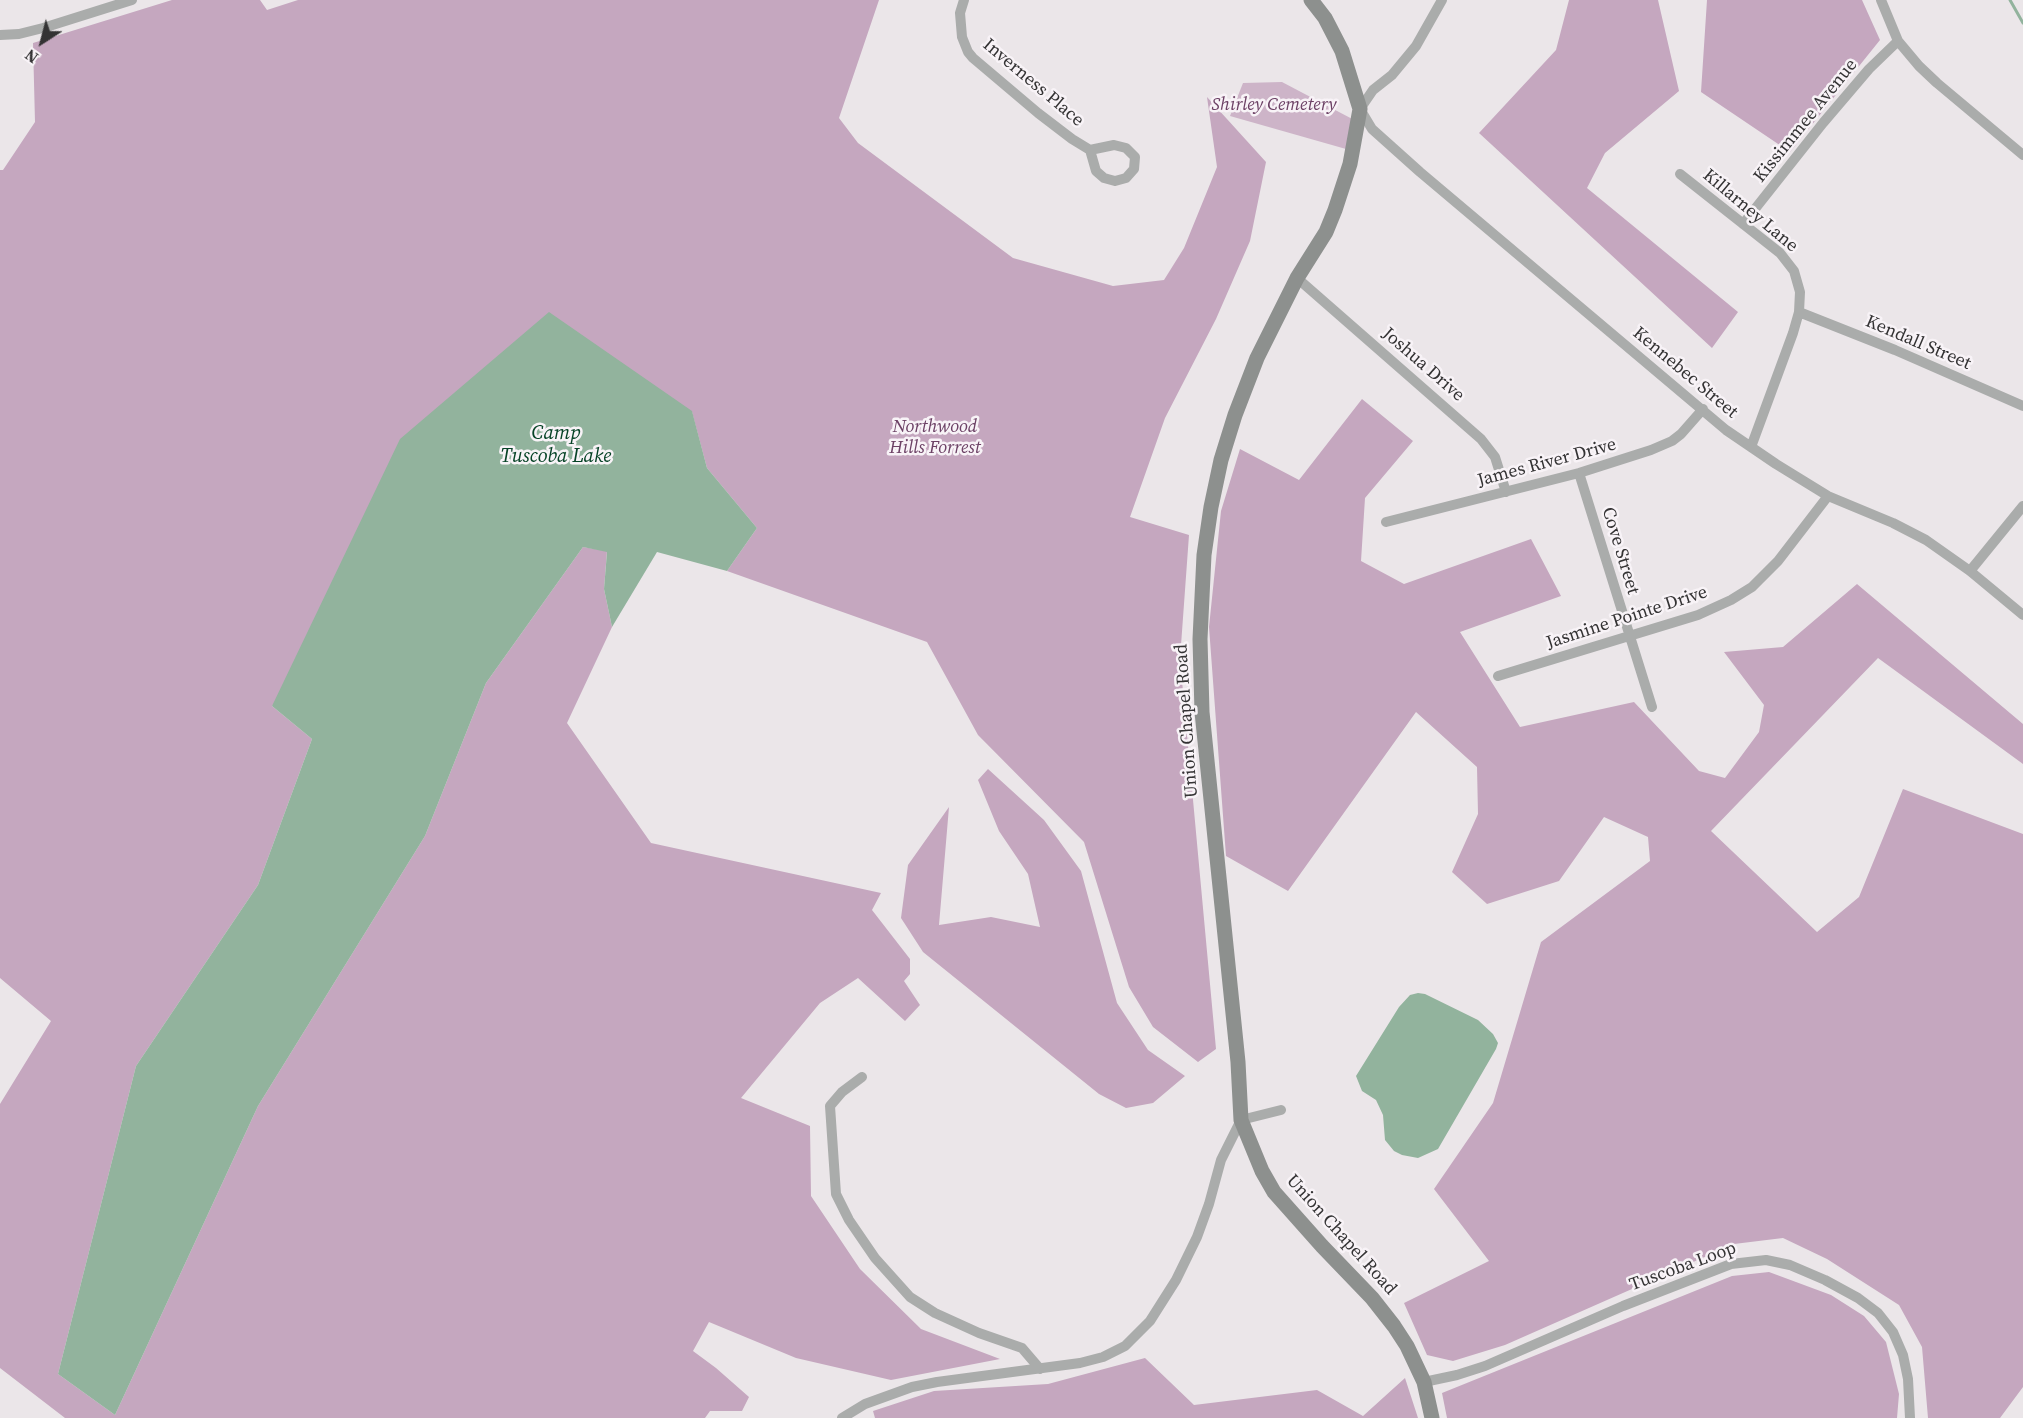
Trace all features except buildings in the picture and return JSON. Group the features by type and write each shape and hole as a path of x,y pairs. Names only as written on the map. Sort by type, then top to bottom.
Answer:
{"street":[{"path":"0,35 20,34 44,28 132,0"},
{"name":"Inverness Place","path":"964,0 960,13 962,37 973,58 1038,113 1090,150"},
{"name":"Union Chapel Road","path":"1311,0 1325,18 1342,51 1360,109 1350,164 1335,210 1326,232 1298,278 1257,358 1221,460 1211,507 1202,591 1200,639 1202,712 1237,1051 1241,1120 1262,1171 1274,1191 1380,1307 1407,1346 1424,1382 1432,1418"},
{"path":"1360,109 1373,90 1392,75 1416,46 1442,0"},
{"path":"1881,0 1898,41 1937,83 2023,155"},
{"name":"Kissimmee Avenue","path":"1743,224 1823,123 1869,69 1898,41"},
{"name":"Kennebec Street","path":"1360,109 1372,129 1403,157 1726,430 1828,496 1904,528 1939,549 1970,571 2023,615"},
{"name":"Killarney Lane","path":"1680,174 1780,253 1794,271 1800,292 1799,312 1761,423 1750,447"},
{"name":"Joshua Drive","path":"1298,278 1481,439 1495,457 1506,492"},
{"name":"Kendall Street","path":"1799,312 1895,350 2023,406"},
{"name":"James River Drive","path":"1386,522 1579,473 1651,450 1672,441 1703,410"},
{"name":"Cove Street","path":"1579,473 1652,707"},
{"name":"Jasmine Pointe Drive","path":"1498,676 1709,611 1731,600 1752,587 1778,561 1828,496"},
{"path":"1970,571 2023,506"},
{"path":"862,1077 842,1092 830,1106 836,1194 849,1220 875,1258 909,1297 935,1313 979,1333 1022,1348 1040,1369"},
{"path":"842,1418 876,1399 912,1387 1080,1363 1103,1357 1125,1346 1150,1322 1176,1280 1197,1237 1221,1160 1241,1120 1281,1110"},
{"name":"Tuscoba Loop","path":"1424,1382 1485,1366 1623,1306 1731,1264 1766,1260 1790,1264 1818,1276 1858,1298 1878,1313 1893,1332 1903,1355 1908,1379 1910,1418"}],"green space":[{"name":"Northwood Hills Forrest","path":"172,0 260,0 267,10 298,0 879,0 839,118 858,143 1013,258 1113,286 1164,280 1184,248 1217,167 1207,97 1266,162 1250,241 1216,319 1165,418 1130,517 1189,535 1180,659 1216,1049 1198,1062 1153,1027 1129,987 1084,842 978,735 927,642 727,571 757,528 707,468 692,412 272,706 312,739 258,885 136,1066 58,1374 115,1415 258,1106 425,836 486,683 583,547 607,551 604,589 612,627 567,723 651,843 881,893 872,910 910,959 910,974 904,981 920,1005 905,1021 858,978 820,1003 741,1098 810,1126 811,1196 860,1269 921,1329 1000,1359 891,1380 796,1358 709,1322 693,1351 749,1397 742,1411 710,1411 705,1418 65,1418 0,1368 0,1104 51,1021 0,978 0,170 3,170 35,122 33,43"},
{"path":"1569,0 1658,0 1679,91 1605,153 1587,188 1738,312 1712,348 1479,133 1556,50"},
{"path":"1707,0 1862,0 1880,40 1790,152 1701,92"},
{"name":"Shirley Cemetery","path":"1282,82 1358,122 1353,151 1230,116 1243,83"},
{"path":"1362,399 1413,441 1365,498 1361,561 1404,584 1531,539 1561,596 1460,632 1520,727 1634,702 1699,771 1725,778 1759,732 1764,705 1724,652 1783,647 1857,584 2023,724 2023,764 1878,658 1711,831 1817,932 1859,897 1903,789 2023,834 2023,1387 2000,1418 1928,1418 1922,1347 1899,1305 1827,1259 1783,1238 1734,1244 1505,1345 1453,1361 1427,1355 1404,1303 1489,1261 1434,1189 1493,1103 1541,942 1650,861 1648,837 1604,817 1559,881 1487,904 1452,872 1478,814 1477,767 1416,712 1288,891 1226,856 1209,627 1221,511 1240,449 1299,480"},
{"path":"988,769 1044,820 1081,871 1117,1003 1148,1050 1185,1076 1153,1103 1126,1108 1099,1094 923,952 901,918 908,865 949,807 939,925 991,917 1040,927 1028,874 999,831 978,780"},
{"path":"1769,1272 1831,1295 1864,1316 1886,1342 1899,1394 1897,1418 1447,1418 1442,1393 1732,1276"},
{"path":"1145,1358 1194,1405 1317,1390 1363,1416 1405,1378 1418,1418 875,1418 873,1411 934,1391 1048,1384"}],"water":[{"name":"Camp Tuscoba Lake","path":"549,312 692,411 707,468 757,528 727,571 657,552 612,627 604,589 607,552 583,547 486,683 425,836 258,1106 115,1415 58,1374 136,1066 258,885 312,739 272,706 400,439"},
{"path":"1425,994 1478,1020 1493,1034 1498,1043 1438,1149 1418,1158 1394,1151 1385,1140 1383,1115 1376,1100 1362,1091 1356,1076 1399,1007 1410,995"}],"waterway":[{"path":"2010,0 2023,23"}]}
